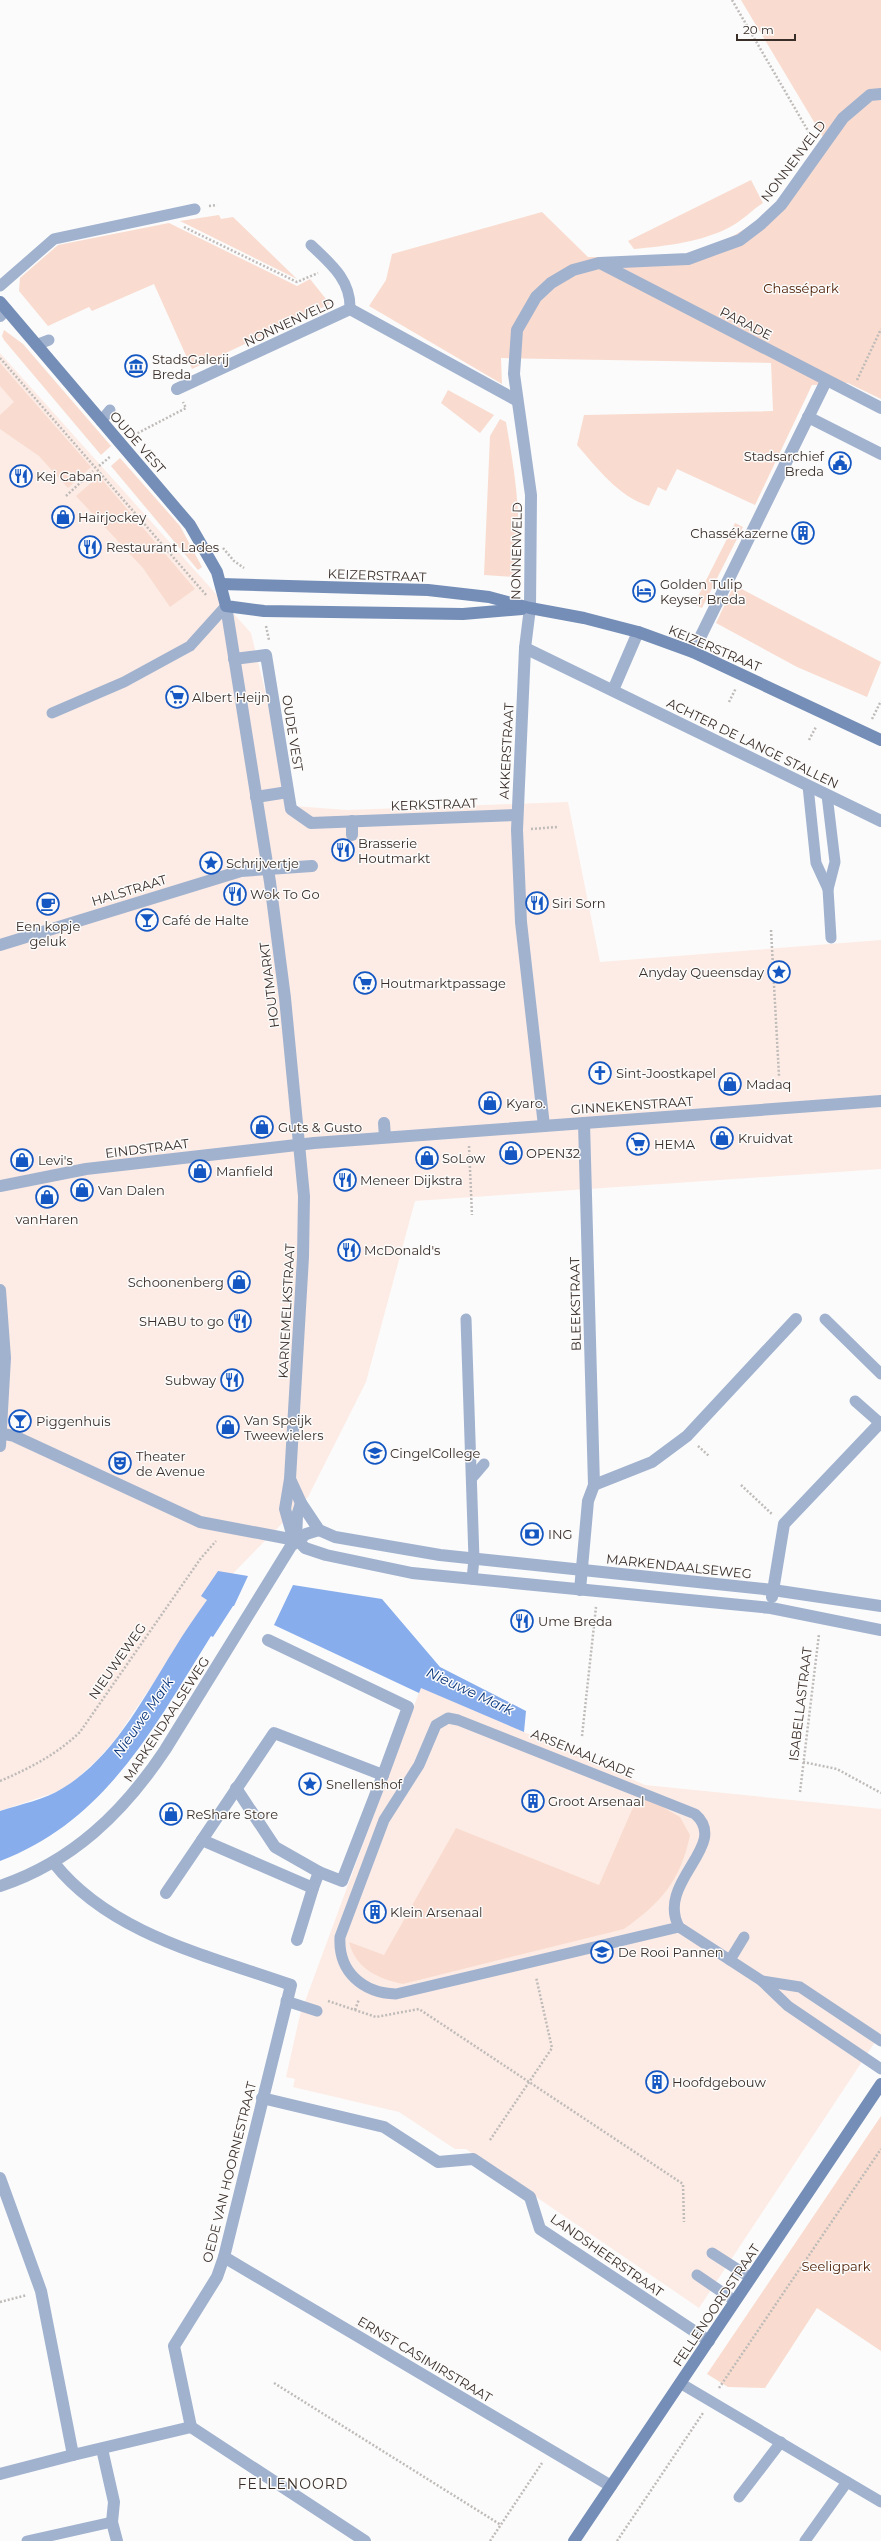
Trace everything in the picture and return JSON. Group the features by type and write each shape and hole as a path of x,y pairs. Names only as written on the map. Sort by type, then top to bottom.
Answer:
{"street":[{"name":"NONNENVELD","path":"530,608 531,495 516,400 514,349 517,330 524,315 536,297 551,283 573,270 599,263 688,259 740,240 761,224 781,205 843,118 870,95 881,94"},
{"name":"PARADE","path":"599,263 881,408"},
{"name":"OUDE VEST","path":"2,309 36,345 175,506 198,536 217,572 226,606 267,868"},
{"name":"NONNENVELD","path":"177,389 350,309 516,400"},
{"path":"693,652 826,381"},
{"path":"808,417 881,454"},
{"name":"KEIZERSTRAAT","path":"221,584 428,590 489,597 530,608 584,618 638,632 693,652 881,740"},
{"name":"KEIZERSTRAAT","path":"226,606 264,611 463,614 530,608"},
{"name":"AKKERSTRAAT","path":"530,608 525,648 514,895 526,968 544,1126"},
{"path":"613,690 638,632"},
{"name":"ACHTER DE LANGE STALLEN","path":"525,648 881,822"},
{"name":"OUDE VEST","path":"234,659 266,654 288,792"},
{"path":"256,797 288,792"},
{"name":"KERKSTRAAT","path":"288,792 291,809 311,823 517,815"},
{"path":"352,821 352,834"},
{"path":"267,868 312,866"},
{"name":"HALSTRAAT","path":"0,945 241,871 267,868"},
{"name":"HOUTMARKT","path":"267,868 285,998 299,1145"},
{"name":"GINNEKENSTRAAT","path":"299,1145 385,1137 881,1101"},
{"path":"384,1123 385,1137"},
{"name":"BLEEKSTRAAT","path":"581,1570 588,1501 594,1485 584,1123"},
{"name":"EINDSTRAAT","path":"0,1186 86,1169 299,1145"},
{"name":"KARNEMELKSTRAAT","path":"295,1540 289,1528 285,1508 290,1480 305,1216 299,1145"},
{"path":"0,1290 5,1358 0,1446"},
{"path":"594,1485 652,1462 687,1436 796,1319"},
{"path":"771,1608 784,1524 881,1422"},
{"path":"1,1433 14,1436 100,1474 200,1522 295,1540 311,1551 326,1555 412,1573 771,1608 881,1630"},
{"name":"KARNEMELKSTRAAT","path":"290,1480 301,1503"},
{"path":"295,1540 319,1530 301,1503"},
{"name":"MARKENDAALSEWEG","path":"0,1886 54,1862 98,1830 117,1812 150,1772 295,1540 297,1516 301,1503"},
{"name":"MARKENDAALSEWEG","path":"319,1530 335,1537 474,1559 773,1590 881,1606"},
{"path":"580,1590 581,1570"},
{"path":"236,1788 275,1847 319,1872 342,1881 408,1707 268,1640"},
{"path":"166,1893 274,1733 383,1775"},
{"path":"202,1840 313,1888"},
{"name":"OEDE VAN HOORNESTRAAT","path":"54,1862 76,1887 137,1927 185,1948 291,1985 224,2257 217,2277 174,2346 191,2427"},
{"path":"297,1940 319,1872"},
{"name":"FELLENOORDSTRAAT","path":"574,2541 881,2084"},
{"name":"LANDSHEERSTRAAT","path":"262,2098 384,2127 438,2162 473,2159 530,2197 540,2229 709,2341"},
{"path":"0,2178 41,2291 73,2455"},
{"name":"ERNST CASIMIRSTRAAT","path":"224,2257 611,2486"},
{"path":"0,2474 191,2427 366,2541"},
{"path":"102,2449 114,2502 112,2522 117,2541"}],"lane":[{"path":"0,286 54,239 194,209"},
{"path":"310,245 339,272 350,296 350,309"},
{"path":"36,345 49,340"},
{"path":"101,421 110,410"},
{"path":"52,713 118,685 190,646 226,606"},
{"path":"808,786 816,863 828,889"},
{"path":"827,796 835,862 828,889 831,938"},
{"path":"466,1319 474,1559 472,1579"},
{"path":"824,1319 881,1374"},
{"path":"855,1400 881,1422"},
{"path":"472,1478 484,1464"},
{"name":"ARSENAALKADE","path":"532,1962 396,1994 376,1992 364,1986 353,1978 343,1962 340,1938 384,1820 419,1765 433,1730 440,1721 444,1719 448,1718 469,1723 690,1811 699,1817 704,1827 704,1839 701,1850 674,1897 674,1913 679,1927"},
{"path":"532,1962 679,1927 762,1981 788,2006 881,2068"},
{"path":"730,1960 744,1937"},
{"path":"762,1981 800,1987 881,2042"},
{"path":"286,2001 317,2011"},
{"path":"712,2252 751,2278"},
{"path":"697,2275 735,2301"},
{"path":"680,2383 881,2502"},
{"path":"739,2497 781,2442"},
{"path":"805,2541 846,2482"},
{"path":"27,2541 112,2522"}],"path":[{"path":"732,0 820,152"},
{"path":"160,216 297,282 333,266"},
{"path":"851,393 881,329"},
{"path":"0,358 202,592 215,602 226,606"},
{"path":"134,436 186,408 177,389"},
{"path":"99,466 116,452"},
{"path":"66,496 93,471"},
{"path":"198,536 219,542 234,561 247,569"},
{"path":"866,732 881,701"},
{"path":"517,830 557,827"},
{"path":"771,930 779,1076"},
{"path":"469,1131 472,1215"},
{"path":"741,1485 784,1524"},
{"name":"NIEUWEWEG","path":"0,1781 42,1762 58,1752 80,1732 201,1558 229,1528"},
{"path":"582,1736 597,1592"},
{"name":"ISABELLASTRAAT","path":"800,1792 821,1618"},
{"path":"803,1762 837,1769 881,1793"},
{"path":"490,2140 552,2048 532,1962"},
{"path":"322,1998 376,2017 419,2009 683,2184 684,2222"},
{"path":"617,2541 710,2400 881,2149"},
{"path":"0,2302 41,2291"},
{"path":"274,2383 501,2525"},
{"path":"490,2541 550,2450"}],"shaded area":[{"path":"0,353 251,633 293,806 347,810 568,802 600,962 881,940 881,1169 415,1201 366,1382 308,1497 207,1600 115,1740 96,1761 73,1782 56,1792 0,1811"},
{"name":"De Rooi Pannen","path":"421,1687 645,1785 881,1809 881,2033 699,2308 466,2149 455,2149 399,2112 293,2087 295,2079 286,2077 300,2015"}],"green space":[{"name":"Chassépark","path":"741,0 881,0 881,399 848,383 812,385 755,505 677,469 666,491 658,487 649,506 638,502 618,489 577,445 584,415 773,411 771,363 501,358 502,384 369,306 386,280 392,254 542,212 588,257 651,258 688,254 725,240 763,217 782,200 794,186 826,142"},
{"path":"751,180 763,203 739,222 730,227 696,240 659,246 634,249 628,241"},
{"path":"219,215 221,219 233,217 297,279 180,221"},
{"path":"169,223 297,286 310,279 330,304 192,369 154,284 92,311 89,307 48,326 19,291 20,278 58,245"},
{"path":"4,330 23,344 111,446 101,455 4,340 2,336"},
{"path":"0,363 91,467 68,488 39,456 0,429 0,415 14,402 0,386"},
{"path":"448,390 494,415 480,433 441,403"},
{"path":"500,419 506,422 517,500 518,538 514,577 484,575 490,436"},
{"path":"120,458 180,526 202,567 198,570 111,466"},
{"path":"99,476 195,589 170,607 143,568 76,496"},
{"path":"735,523 743,527 702,608 694,604"},
{"path":"734,585 881,662 867,697 797,667 716,623"},
{"path":"638,1796 661,1806 680,1817 690,1835 681,1865 668,1889 649,1910 624,1929 403,1984 385,1979 369,1971 356,1959 349,1942 384,1955 456,1828 599,1885"},
{"name":"Seeligpark","path":"881,2116 881,2351 817,2308 765,2388 728,2387 707,2374"}],"water":[{"name":"Nieuwe Mark","path":"218,1571 248,1576 234,1606 213,1637 211,1636 169,1704 124,1768 98,1796 70,1822 37,1844 0,1861 0,1811 40,1799 56,1792 81,1775 97,1761 126,1726 181,1638 207,1600 201,1596"},
{"name":"Nieuwe Mark","path":"293,1585 382,1599 440,1667 526,1711 524,1732 421,1688 419,1693 274,1625"}],"place":[{"name":"StadsGalerij Breda","path":"136,366"},
{"name":"Stadsarchief Breda","path":"840,463"},
{"name":"Kej Caban","path":"21,476"},
{"name":"Hairjockey","path":"63,517"},
{"name":"Chassékazerne","path":"803,533"},
{"name":"Restaurant Lades","path":"90,547"},
{"name":"Golden Tulip Keyser Breda","path":"644,591"},
{"name":"Albert Heijn","path":"177,697"},
{"name":"Brasserie Houtmarkt","path":"343,850"},
{"name":"Schrijvertje","path":"211,863"},
{"name":"Wok To Go","path":"235,894"},
{"name":"Siri Sorn","path":"537,903"},
{"name":"Een kopje geluk","path":"48,904"},
{"name":"Café de Halte","path":"147,920"},
{"name":"Anyday Queensday","path":"779,972"},
{"name":"Houtmarktpassage","path":"365,983"},
{"name":"Sint-Joostkapel","path":"600,1073"},
{"name":"Madaq","path":"730,1084"},
{"name":"Kyaro.","path":"490,1103"},
{"name":"Guts & Gusto","path":"262,1127"},
{"name":"Kruidvat","path":"722,1138"},
{"name":"HEMA","path":"638,1144"},
{"name":"OPEN32","path":"511,1153"},
{"name":"SoLow","path":"427,1158"},
{"name":"Levi's","path":"22,1160"},
{"name":"Manfield","path":"200,1171"},
{"name":"Meneer Dijkstra","path":"345,1180"},
{"name":"Van Dalen","path":"82,1190"},
{"name":"vanHaren","path":"47,1197"},
{"name":"McDonald's","path":"349,1250"},
{"name":"Schoonenberg","path":"239,1282"},
{"name":"SHABU to go","path":"240,1321"},
{"name":"Subway","path":"232,1380"},
{"name":"Piggenhuis","path":"20,1421"},
{"name":"Van Speijk Tweewielers","path":"228,1427"},
{"name":"CingelCollege","path":"375,1453"},
{"name":"Theater de Avenue","path":"120,1463"},
{"name":"ING","path":"532,1534"},
{"name":"Ume Breda","path":"522,1621"},
{"name":"Snellenshof","path":"310,1784"},
{"name":"Groot Arsenaal","path":"533,1801"},
{"name":"ReShare Store","path":"171,1814"},
{"name":"Klein Arsenaal","path":"375,1912"},
{"name":"De Rooi Pannen","path":"602,1952"},
{"name":"Hoofdgebouw","path":"657,2082"}],"district":[{"name":"FELLENOORD","path":"293,2484"}]}
